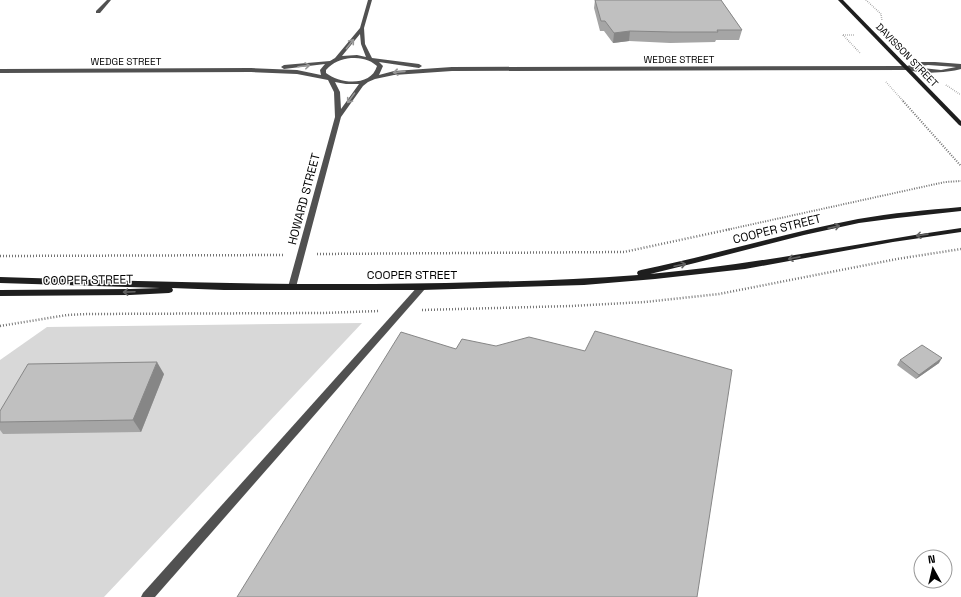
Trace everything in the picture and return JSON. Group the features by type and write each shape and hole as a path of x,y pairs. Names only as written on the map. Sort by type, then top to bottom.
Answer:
{"main road":[{"name":"DAVISSON STREET","path":"840,0 961,124"},
{"name":"COOPER STREET","path":"601,281 711,258 802,234 858,222 910,214 961,209"},
{"name":"COOPER STREET","path":"0,280 224,287 422,287 519,285 601,281 746,266 893,240 961,230"},
{"name":"COOPER STREET","path":"0,294 130,292 224,287"}],"street":[{"path":"98,12 109,0"},
{"path":"370,0 362,28 363,44 371,59 378,63 380,70 370,79"},
{"path":"328,79 323,74 323,70 335,61 362,28"},
{"name":"WEDGE STREET","path":"251,70 300,66 354,57 407,65 452,69"},
{"name":"WEDGE STREET","path":"0,71 251,70 314,74 347,83 394,73 452,69 906,68 952,71 961,67"},
{"name":"HOWARD STREET","path":"292,287 338,117 338,94 335,85 328,79"},
{"name":"HOWARD STREET","path":"338,117 361,85 370,79"},
{"path":"147,597 422,287"}],"path":[{"path":"842,35 961,166"},
{"path":"0,256 624,252 945,182 961,181"}],"shaded area":[{"path":"362,323 104,597 0,597 0,360 47,327"}],"building":[{"path":"595,0 721,0 742,30 717,30 718,32 630,31 614,33 605,21 601,21"},
{"path":"595,331 732,370 697,597 237,597 401,332 456,349 462,339 496,346 529,337 585,351"},
{"path":"922,345 942,358 919,375 900,360"},
{"path":"157,362 133,420 0,422 0,411 28,364"}]}
